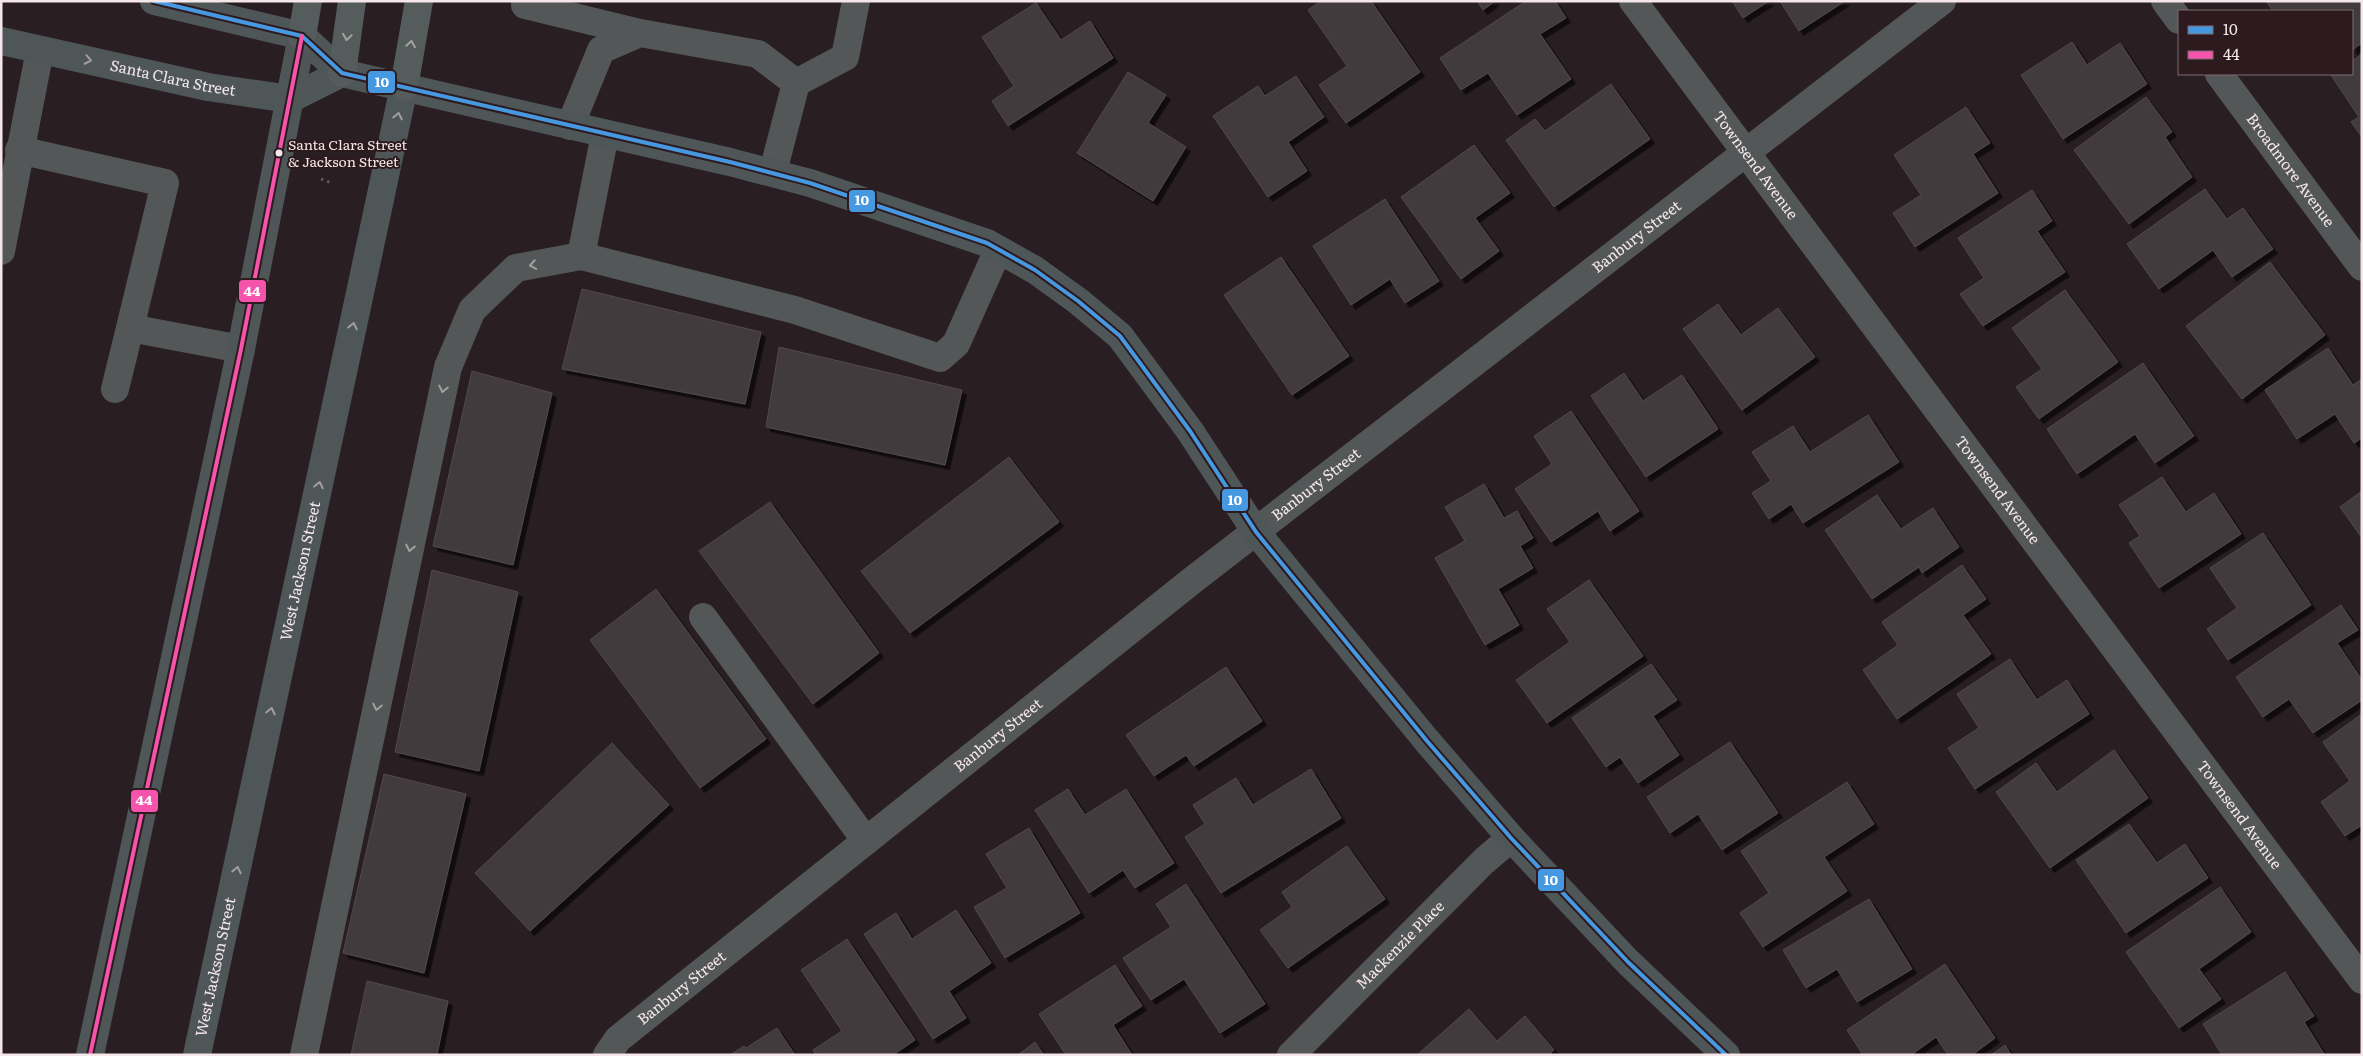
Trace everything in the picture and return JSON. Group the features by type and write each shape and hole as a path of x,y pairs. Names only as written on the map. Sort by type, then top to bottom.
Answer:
{"highway":[{"path":"302,36 308,1"},
{"path":"342,73 352,1"},
{"path":"404,87 418,1"}],"main road":[{"path":"154,1 302,36 342,73 773,172 978,240 1035,270 1078,301 1120,336 1190,431 1256,532 1427,741 1511,838 1628,962 1726,1055"},
{"path":"90,1055 241,349 278,169 302,36"},
{"name":"Santa Clara Street","path":"1,41 208,87 290,99"},
{"path":"290,99 342,73"},
{"name":"West Jackson Street","path":"197,1055 404,87"}],"street":[{"path":"773,172 796,83 845,57 856,1"},
{"name":"Townsend Avenue","path":"1633,1 2362,980"},
{"name":"Banbury Street","path":"607,1055 618,1039 1256,532 1942,1"},
{"path":"2165,1 2178,19"},
{"path":"525,6 640,33 758,54 796,83"},
{"path":"570,126 601,50 640,33"},
{"path":"1,251 19,150 40,50"},
{"name":"Broadmore Avenue","path":"2220,75 2362,267"},
{"path":"581,256 605,134"},
{"path":"19,150 165,183 115,389"},
{"path":"304,1055 448,367 472,310 516,268 581,256 795,310 940,358 956,344 998,250"},
{"path":"130,328 241,349"},
{"path":"703,617 866,841"},
{"name":"Mackenzie Place","path":"1291,1055 1478,868 1511,838"}],"path":[{"path":"321,179 332,183"}],"building":[{"path":"1321,1 1371,1 1420,72 1346,123 1319,85 1347,66 1308,10"},
{"path":"1477,1 1495,1 1483,10"},
{"path":"1526,1 1555,1 1566,18 1540,34 1571,79 1517,115 1488,73 1461,90 1440,58"},
{"path":"1732,1 1769,1 1743,18"},
{"path":"1780,1 1845,1 1799,31"},
{"path":"2266,1 2362,1 2362,43 2353,49 2353,10 2272,10"},
{"path":"1036,3 1061,40 1090,21 1113,58 1008,126 992,101 1014,86 982,37"},
{"path":"2072,42 2087,65 2120,43 2147,84 2063,139 2021,75"},
{"path":"2362,54 2362,137 2351,122 2359,117 2331,75 2353,75 2353,60"},
{"path":"1128,72 1166,95 1148,123 1186,147 1153,201 1077,153"},
{"path":"1296,76 1324,117 1288,142 1307,171 1268,197 1213,116 1258,86 1265,96"},
{"path":"1611,84 1650,139 1554,207 1506,140 1535,119 1545,131"},
{"path":"2146,97 2172,132 2165,137 2192,177 2129,224 2074,150"},
{"path":"1966,107 1990,143 1973,154 1998,193 1915,247 1893,213 1921,195 1894,155"},
{"path":"1474,145 1510,193 1475,218 1499,251 1461,279 1401,197"},
{"path":"2205,189 2227,219 2243,208 2273,249 2232,277 2213,250 2159,289 2127,244"},
{"path":"2032,190 2052,221 2037,231 2065,272 1983,326 1960,294 1984,278 1958,238"},
{"path":"1385,199 1439,281 1405,303 1390,279 1351,305 1313,246"},
{"path":"1281,257 1349,356 1292,395 1224,295"},
{"path":"2270,262 2325,335 2242,399 2186,326"},
{"path":"582,289 761,332 745,404 562,369"},
{"path":"2065,290 2118,362 2039,419 2016,387 2042,369 2012,328"},
{"path":"1718,304 1741,335 1778,308 1815,357 1742,410 1683,329"},
{"path":"779,347 962,390 945,465 766,427"},
{"path":"2328,348 2353,385 2362,379 2362,438 2354,443 2335,414 2297,439 2265,390"},
{"path":"2143,363 2194,436 2155,463 2135,434 2077,474 2047,429"},
{"path":"472,371 552,393 513,565 433,546"},
{"path":"1624,373 1643,401 1682,375 1718,429 1646,477 1591,396"},
{"path":"1571,411 1639,511 1610,531 1598,511 1551,542 1515,489 1552,464 1534,436"},
{"path":"1868,415 1899,462 1803,523 1791,504 1769,519 1752,493 1771,481 1752,452 1793,426 1810,452"},
{"path":"1009,457 1059,522 910,633 861,571"},
{"path":"2162,477 2186,512 2214,493 2241,534 2159,588 2129,543 2140,536 2119,505"},
{"path":"1484,484 1504,518 1517,511 1533,538 1520,546 1533,568 1498,589 1519,625 1485,645 1435,558 1465,541 1445,507"},
{"path":"2362,491 2362,538 2340,507"},
{"path":"1877,495 1901,529 1933,508 1959,547 1922,573 1919,567 1872,599 1825,530"},
{"path":"770,502 879,653 813,704 699,551"},
{"path":"2263,533 2311,605 2228,660 2207,629 2237,608 2210,568"},
{"path":"1962,565 1986,599 1963,615 1991,654 1897,719 1863,670 1898,645 1882,622"},
{"path":"432,570 518,592 479,771 395,752"},
{"path":"1589,580 1643,656 1547,723 1516,680 1570,642 1547,609"},
{"path":"656,589 766,739 700,788 590,640"},
{"path":"2341,605 2358,630 2337,643 2362,680 2362,700 2313,733 2289,699 2263,717 2236,677"},
{"path":"2010,659 2037,700 2067,680 2089,714 1975,789 1948,748 1979,728 1957,694"},
{"path":"1651,664 1677,700 1653,716 1679,755 1638,783 1620,757 1606,767 1572,718"},
{"path":"1226,667 1262,721 1194,766 1186,755 1154,776 1126,735"},
{"path":"2362,714 2362,825 2345,836 2321,802 2350,781 2323,742"},
{"path":"1730,742 1778,813 1722,850 1698,814 1670,833 1647,797"},
{"path":"612,743 669,805 530,931 475,873"},
{"path":"2114,750 2148,798 2050,868 1996,792 2036,763 2057,792"},
{"path":"1311,769 1341,818 1221,893 1185,837 1205,824 1193,805 1236,778 1253,805"},
{"path":"384,774 466,794 424,973 343,953"},
{"path":"1847,782 1874,824 1824,857 1847,891 1763,947 1740,913 1769,893 1741,851"},
{"path":"1068,789 1085,815 1126,789 1174,863 1135,888 1123,870 1089,893 1035,810"},
{"path":"2129,824 2157,863 2185,844 2208,878 2126,933 2076,860"},
{"path":"1029,828 1080,913 1005,958 974,907 1007,888 986,854"},
{"path":"1347,846 1385,899 1288,968 1260,930 1292,907 1282,892"},
{"path":"1186,884 1265,1004 1220,1033 1184,979 1151,1000 1123,958 1171,927 1156,904"},
{"path":"2220,887 2251,932 2199,969 2221,999 2179,1028 2126,952"},
{"path":"1869,899 1912,969 1857,1002 1837,969 1806,988 1783,950"},
{"path":"956,910 991,963 949,991 966,1018 933,1039 864,934 896,913 912,939"},
{"path":"847,939 915,1040 893,1055 816,1055 813,1050 842,1031 801,970"},
{"path":"1945,964 1995,1038 1972,1055 1948,1055 1936,1037 1911,1055 1863,1055 1847,1030"},
{"path":"1115,965 1142,1006 1113,1025 1132,1055 1066,1055 1039,1014"},
{"path":"2285,972 2314,1016 2304,1022 2324,1054 2222,1055 2203,1024"},
{"path":"367,981 448,1001 437,1055 351,1055"},
{"path":"1469,1009 1497,1041 1525,1016 1554,1050 1549,1055 1417,1055"},
{"path":"777,1028 795,1055 730,1055 744,1046 746,1048"},
{"path":"1035,1042 1044,1055 1018,1055"},
{"path":"2005,1045 2011,1055 1991,1055"}],"transit line":[{"name":"10","path":"154,1 302,36 342,73 730,162 810,183 987,243 1035,270 1078,301 1120,336 1190,431 1256,532 1427,741 1511,838 1628,962 1726,1055"},
{"name":"44","path":"90,1055 241,349 302,36"}],"place":[{"name":"Santa Clara Street & Jackson Street","path":"279,153"}]}
